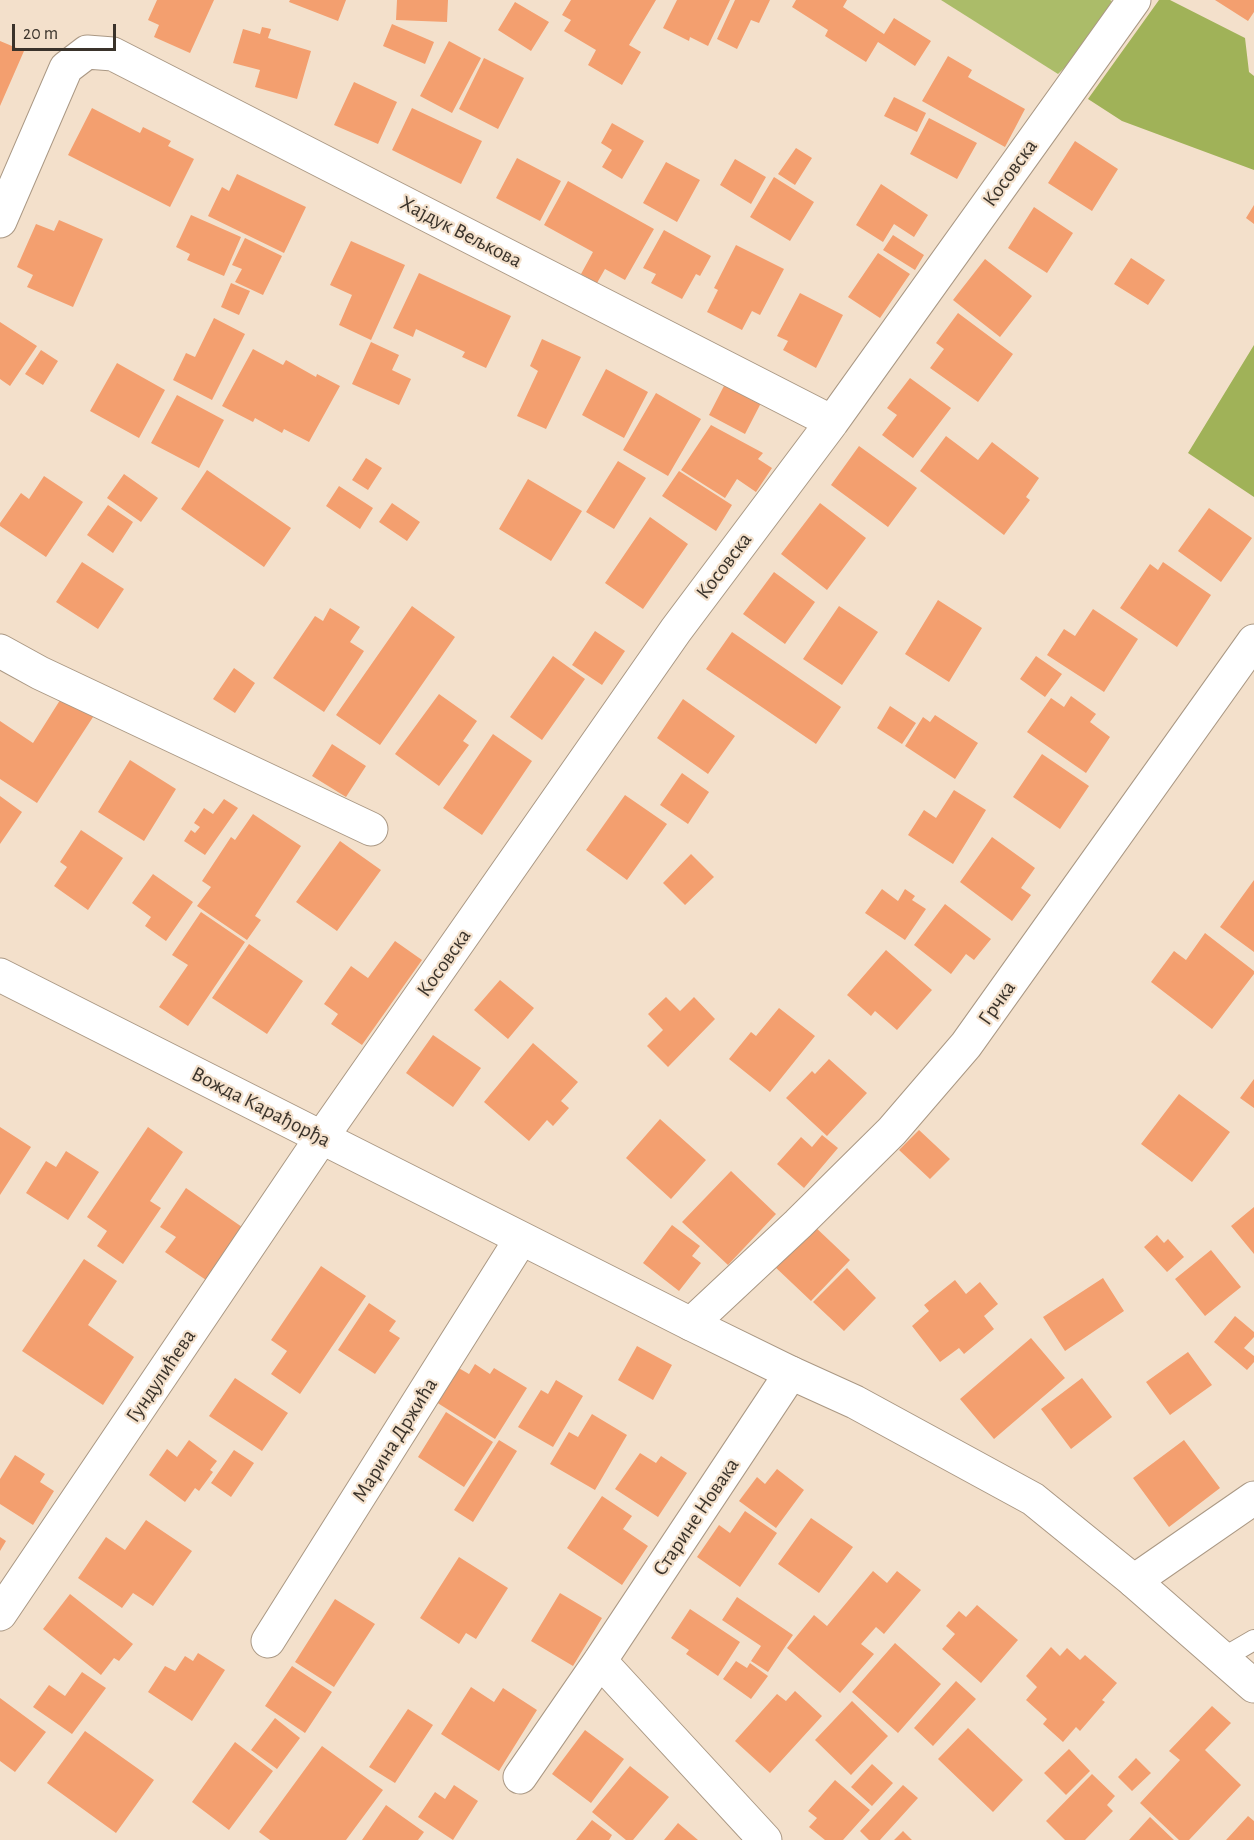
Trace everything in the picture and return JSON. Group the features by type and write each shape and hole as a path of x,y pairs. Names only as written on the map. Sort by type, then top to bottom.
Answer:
{"street":[{"name":"Косовска","path":"322,1137 676,630 832,422 1134,0"},
{"name":"Хајдук Вељкова","path":"0,221 66,68 87,52 113,54 832,422"},
{"name":"Грчка","path":"691,1324 814,1209 892,1131 966,1045 1254,641"},
{"path":"0,651 49,677 371,829"},
{"name":"Вожда Карађорђа","path":"0,975 691,1324 855,1402 1033,1499 1134,1581 1254,1686"},
{"name":"Гундулићева","path":"0,1614 322,1137"},
{"name":"Марина Држића","path":"268,1641 521,1239"},
{"name":"Старине Новака","path":"520,1777 600,1661 791,1373"},
{"path":"1134,1581 1254,1498"},
{"path":"600,1661 765,1840"}],"lane":[{"path":"1223,1658 1254,1640"}],"green space":[{"path":"941,0 1112,1 1084,49 1058,74"},
{"path":"1159,0 1170,0 1245,38 1249,72 1254,76 1254,170 1122,121 1088,99"},
{"path":"1254,345 1254,497 1188,453"}],"building":[{"path":"157,0 214,0 190,53 154,37 159,25 148,20"},
{"path":"290,0 346,0 338,21 289,2"},
{"path":"397,0 448,0 447,22 396,20"},
{"path":"571,0 656,0 629,45 641,52 622,85 588,65 596,50 564,31 571,20 562,15"},
{"path":"677,0 730,0 708,46 690,37 689,41 663,28"},
{"path":"735,0 770,0 759,23 751,20 737,49 717,39"},
{"path":"796,0 847,0 843,7 884,34 894,18 931,41 915,66 878,42 866,62 825,36 828,30 792,7"},
{"path":"1215,0 1254,0 1254,12 1248,21"},
{"path":"515,2 549,22 531,51 498,30"},
{"path":"392,24 434,42 425,64 383,46"},
{"path":"262,27 271,29 268,38 311,51 297,99 255,87 260,70 233,63 243,29 260,34"},
{"path":"0,41 24,51 0,106"},
{"path":"449,41 481,58 452,113 420,96"},
{"path":"948,56 972,70 968,77 1025,109 1005,147 922,101"},
{"path":"484,58 524,78 498,129 459,109"},
{"path":"354,82 397,102 378,144 334,125"},
{"path":"894,97 926,113 917,132 884,116"},
{"path":"92,108 140,133 143,127 171,141 168,146 194,159 170,207 68,155"},
{"path":"412,108 482,141 461,184 392,150"},
{"path":"929,118 977,143 957,179 910,154"},
{"path":"612,123 644,141 622,179 602,167 612,150 601,143"},
{"path":"1075,141 1118,169 1092,211 1048,183"},
{"path":"796,148 812,158 795,185 778,174"},
{"path":"517,158 561,181 540,221 496,198"},
{"path":"735,159 766,177 751,204 720,185"},
{"path":"666,162 700,180 677,222 643,203"},
{"path":"237,174 306,207 284,253 208,216 222,187 229,191"},
{"path":"774,177 814,202 790,241 750,217"},
{"path":"568,181 654,229 625,280 605,269 597,283 581,274 593,252 544,225"},
{"path":"881,184 928,215 914,237 894,224 883,242 856,225"},
{"path":"1254,205 1254,224 1246,218"},
{"path":"1034,207 1073,233 1047,273 1008,248"},
{"path":"191,215 241,237 224,276 187,260 190,254 176,247"},
{"path":"59,220 103,239 73,307 27,287 33,275 17,267 36,224 54,231"},
{"path":"664,230 711,256 700,276 696,274 682,299 651,283 656,274 643,268"},
{"path":"893,235 924,255 915,270 883,250"},
{"path":"245,238 282,256 263,295 235,282 242,269 232,265"},
{"path":"351,241 405,265 371,340 339,325 352,295 330,285"},
{"path":"736,245 784,269 760,315 752,311 742,330 707,312 718,290 714,288"},
{"path":"878,253 910,274 880,318 848,297"},
{"path":"1131,258 1165,280 1148,305 1114,284"},
{"path":"985,259 1032,296 1000,337 953,300"},
{"path":"419,273 511,316 486,368 462,357 465,352 416,329 413,337 393,328"},
{"path":"231,283 250,291 239,315 221,307"},
{"path":"800,293 843,315 816,368 783,350 788,341 777,336"},
{"path":"958,313 1013,354 978,402 930,368 944,349 936,343"},
{"path":"214,318 245,334 212,400 173,380 186,353 195,357"},
{"path":"0,322 37,346 10,386 0,379"},
{"path":"542,339 581,357 546,429 517,416 538,371 530,366"},
{"path":"371,342 399,355 392,370 411,379 399,405 352,384"},
{"path":"253,349 283,365 286,360 316,377 317,374 340,386 309,442 284,429 282,433 255,418 253,422 222,406"},
{"path":"41,350 58,361 43,385 25,374"},
{"path":"117,363 165,390 139,438 90,411"},
{"path":"606,369 648,392 624,438 582,415"},
{"path":"910,378 951,408 913,458 882,435 897,415 887,408"},
{"path":"725,384 761,403 745,434 709,415"},
{"path":"656,393 701,419 668,476 623,450"},
{"path":"177,395 224,420 199,468 151,443"},
{"path":"711,425 763,453 758,459 772,468 756,492 737,479 725,498 681,470"},
{"path":"946,436 978,460 992,442 1039,478 1026,497 1030,500 1004,535 920,471"},
{"path":"859,446 917,488 888,527 831,485"},
{"path":"366,458 382,468 368,490 352,480"},
{"path":"618,461 646,478 614,529 586,512"},
{"path":"207,470 291,528 264,567 181,509"},
{"path":"679,471 732,505 716,531 662,496"},
{"path":"124,474 158,498 141,522 107,498"},
{"path":"44,476 83,502 46,557 0,526 21,493 29,499"},
{"path":"528,479 582,511 551,561 499,529"},
{"path":"339,486 373,508 360,529 326,506"},
{"path":"392,503 420,522 407,541 379,522"},
{"path":"820,503 866,538 827,590 781,554"},
{"path":"108,505 133,522 113,553 87,535"},
{"path":"1209,508 1252,538 1221,582 1178,551"},
{"path":"650,517 688,544 643,609 605,583"},
{"path":"82,562 124,589 98,629 56,602"},
{"path":"1163,562 1211,595 1177,647 1120,608 1150,564 1158,570"},
{"path":"774,572 815,602 785,644 743,614"},
{"path":"938,600 982,628 949,682 905,654"},
{"path":"412,606 455,637 380,745 336,715"},
{"path":"839,606 878,632 842,685 803,659"},
{"path":"330,608 360,627 350,642 364,651 324,712 273,678 315,616 323,621"},
{"path":"1093,609 1138,639 1104,692 1047,655 1064,629 1075,636"},
{"path":"595,631 625,651 602,685 572,665"},
{"path":"732,632 841,707 816,744 706,669"},
{"path":"553,656 585,679 542,740 510,717"},
{"path":"1036,656 1062,674 1045,697 1020,679"},
{"path":"234,668 255,683 235,713 213,699"},
{"path":"439,694 477,721 463,741 469,745 439,786 395,754"},
{"path":"1071,696 1096,714 1090,722 1110,737 1086,773 1027,732 1051,698 1064,707"},
{"path":"62,697 95,714 37,803 0,779 0,721 33,743"},
{"path":"683,699 735,736 708,774 657,738"},
{"path":"890,706 916,723 902,744 877,728"},
{"path":"935,715 978,743 955,779 905,746 923,717 930,722"},
{"path":"493,734 532,761 482,835 443,808"},
{"path":"332,744 366,766 346,797 312,776"},
{"path":"1042,754 1089,786 1060,829 1013,797"},
{"path":"130,760 176,789 144,841 98,812"},
{"path":"682,773 709,792 688,824 660,805"},
{"path":"954,790 986,810 953,864 908,835 924,810 936,818"},
{"path":"625,795 667,824 627,880 586,850"},
{"path":"0,796 22,812 0,844"},
{"path":"224,799 238,808 205,855 184,841 191,830 195,833 200,827 194,823 204,808 213,814"},
{"path":"253,814 301,846 255,916 261,920 247,940 197,906 211,887 202,881 231,837 235,840"},
{"path":"81,830 123,858 88,910 54,886 67,867 60,862"},
{"path":"992,837 1035,868 1021,888 1031,895 1012,921 960,882"},
{"path":"340,841 381,870 337,931 296,902"},
{"path":"691,854 714,877 685,905 663,883"},
{"path":"153,874 193,902 166,941 145,926 151,917 132,903"},
{"path":"1254,880 1254,952 1220,927"},
{"path":"882,889 898,901 905,889 915,896 912,900 926,909 905,940 865,913"},
{"path":"945,904 991,939 974,960 966,954 951,974 914,945"},
{"path":"201,912 245,942 188,1026 159,1007 188,965 172,955"},
{"path":"1205,933 1254,971 1212,1029 1151,982 1174,951 1186,960"},
{"path":"395,941 422,960 362,1045 331,1024 338,1014 324,1004 351,966 368,978"},
{"path":"249,944 303,981 267,1034 212,998"},
{"path":"886,950 932,990 897,1030 875,1011 871,1016 847,995"},
{"path":"500,980 534,1008 508,1039 474,1010"},
{"path":"666,997 680,1011 694,997 715,1019 668,1067 647,1046 663,1030 648,1014"},
{"path":"779,1008 815,1036 770,1092 729,1059 751,1032 756,1036"},
{"path":"433,1035 481,1068 453,1107 406,1073"},
{"path":"533,1043 578,1082 561,1101 569,1108 553,1126 547,1120 529,1141 484,1102"},
{"path":"829,1059 867,1093 827,1136 786,1098 812,1071 815,1074"},
{"path":"1254,1079 1254,1108 1240,1098"},
{"path":"1179,1094 1230,1132 1192,1182 1141,1144"},
{"path":"660,1119 706,1160 671,1199 626,1158"},
{"path":"0,1127 31,1147 0,1195"},
{"path":"148,1127 183,1152 150,1201 161,1208 123,1264 97,1246 107,1231 87,1217"},
{"path":"919,1130 950,1159 930,1179 899,1150"},
{"path":"822,1135 838,1148 804,1188 777,1164 801,1137 812,1147"},
{"path":"66,1151 99,1172 68,1220 26,1193 46,1161 56,1167"},
{"path":"731,1171 776,1214 728,1265 682,1222"},
{"path":"186,1188 242,1227 206,1280 165,1252 176,1237 160,1227"},
{"path":"1254,1207 1254,1254 1231,1226"},
{"path":"812,1224 850,1260 811,1301 773,1265"},
{"path":"672,1225 700,1246 692,1256 701,1263 679,1291 643,1263"},
{"path":"1157,1235 1164,1243 1168,1239 1184,1257 1167,1272 1144,1247"},
{"path":"1211,1250 1241,1287 1205,1316 1175,1279"},
{"path":"84,1259 117,1281 88,1325 134,1357 103,1405 22,1351"},
{"path":"321,1266 366,1296 300,1394 271,1374 287,1351 271,1340"},
{"path":"847,1268 876,1298 844,1331 813,1302"},
{"path":"1103,1278 1124,1311 1065,1351 1043,1317"},
{"path":"955,1280 966,1294 980,1282 998,1304 984,1316 994,1329 964,1354 959,1348 940,1362 912,1326 929,1311 924,1305"},
{"path":"369,1303 396,1321 389,1331 400,1338 375,1374 338,1350"},
{"path":"1235,1316 1254,1332 1254,1337 1244,1348 1254,1356 1254,1362 1247,1370 1214,1342"},
{"path":"1031,1338 1065,1378 994,1439 960,1399"},
{"path":"637,1346 672,1365 653,1400 618,1380"},
{"path":"1188,1352 1212,1385 1170,1415 1146,1382"},
{"path":"450,1363 469,1374 475,1364 490,1374 494,1368 527,1388 495,1439 428,1397"},
{"path":"235,1378 288,1413 262,1451 209,1416"},
{"path":"1082,1378 1112,1417 1071,1449 1041,1409"},
{"path":"556,1380 583,1396 553,1447 518,1427 541,1390 548,1394"},
{"path":"446,1412 493,1442 464,1487 418,1457"},
{"path":"592,1414 627,1435 595,1490 550,1464 569,1432 578,1437"},
{"path":"189,1440 217,1461 210,1470 213,1472 199,1491 195,1488 185,1502 149,1475 167,1449 177,1457"},
{"path":"499,1440 517,1451 473,1522 454,1510"},
{"path":"1184,1440 1220,1488 1169,1527 1133,1478"},
{"path":"234,1450 254,1463 231,1497 211,1483"},
{"path":"640,1453 656,1463 661,1456 687,1473 658,1517 615,1489"},
{"path":"15,1455 45,1474 40,1482 54,1491 33,1525 0,1504 0,1479"},
{"path":"777,1469 804,1490 776,1528 739,1501 757,1477 765,1484"},
{"path":"602,1496 632,1516 623,1529 648,1546 622,1585 567,1548"},
{"path":"745,1511 777,1533 740,1587 697,1557 719,1525 730,1533"},
{"path":"811,1518 853,1547 819,1593 778,1564"},
{"path":"146,1520 192,1551 153,1606 133,1593 122,1608 78,1578 106,1537 125,1550"},
{"path":"0,1537 6,1541 0,1551"},
{"path":"459,1557 508,1588 476,1639 466,1633 459,1644 420,1618"},
{"path":"873,1571 887,1583 897,1571 921,1590 884,1634 876,1627 861,1644 874,1654 840,1693 787,1648 814,1615 827,1626"},
{"path":"560,1593 602,1618 573,1666 531,1641"},
{"path":"70,1594 133,1644 119,1661 114,1658 101,1675 43,1629"},
{"path":"737,1597 793,1635 768,1672 751,1661 761,1646 722,1620"},
{"path":"335,1599 375,1624 334,1687 295,1662"},
{"path":"977,1605 1018,1640 981,1683 942,1649 955,1634 946,1626 959,1611 966,1617"},
{"path":"690,1609 740,1642 718,1676 686,1654 689,1650 671,1638"},
{"path":"895,1643 941,1684 898,1733 852,1692"},
{"path":"1051,1647 1060,1656 1067,1648 1080,1660 1085,1655 1117,1683 1102,1700 1105,1702 1080,1731 1076,1727 1063,1742 1043,1724 1047,1719 1026,1700 1037,1687 1026,1676"},
{"path":"198,1653 225,1670 192,1721 148,1692 165,1666 175,1671 185,1656 193,1661"},
{"path":"736,1661 747,1668 750,1663 768,1676 751,1699 723,1679"},
{"path":"292,1666 332,1692 305,1733 265,1706"},
{"path":"82,1672 106,1688 72,1734 33,1707 49,1685 65,1696"},
{"path":"956,1681 976,1699 933,1746 914,1728"},
{"path":"471,1687 494,1702 503,1688 537,1710 499,1771 441,1734"},
{"path":"795,1691 822,1716 770,1773 735,1741 777,1694 786,1701"},
{"path":"0,1698 46,1732 15,1772 0,1761"},
{"path":"852,1701 888,1736 851,1775 815,1740"},
{"path":"1212,1706 1231,1723 1205,1750 1241,1785 1189,1840 1179,1840 1140,1803 1180,1760 1169,1751"},
{"path":"408,1709 433,1725 395,1783 369,1767"},
{"path":"275,1718 300,1738 277,1769 251,1750"},
{"path":"968,1728 1023,1780 993,1812 938,1759"},
{"path":"585,1730 624,1759 591,1803 552,1774"},
{"path":"85,1731 154,1780 116,1833 47,1783"},
{"path":"235,1742 273,1771 229,1830 192,1802"},
{"path":"322,1746 383,1790 346,1840 270,1840 259,1832"},
{"path":"1069,1749 1090,1771 1066,1795 1044,1773"},
{"path":"1136,1758 1151,1773 1132,1791 1118,1777"},
{"path":"872,1764 893,1783 872,1806 851,1787"},
{"path":"630,1766 669,1797 633,1840 626,1840 592,1812"},
{"path":"1092,1774 1115,1796 1107,1805 1113,1811 1085,1840 1065,1840 1046,1821"},
{"path":"835,1780 870,1810 843,1840 825,1840 809,1827 817,1818 808,1811"},
{"path":"454,1785 478,1801 453,1840 418,1817 435,1792 445,1799"},
{"path":"903,1785 918,1798 880,1840 869,1840 860,1831"},
{"path":"386,1805 424,1832 418,1840 362,1840"},
{"path":"1248,1816 1254,1821 1254,1840 1226,1840"},
{"path":"1150,1817 1174,1840 1129,1840"},
{"path":"592,1820 612,1835 609,1840 576,1840"},
{"path":"678,1823 698,1840 664,1840"},
{"path":"903,1831 912,1840 894,1840"}]}
